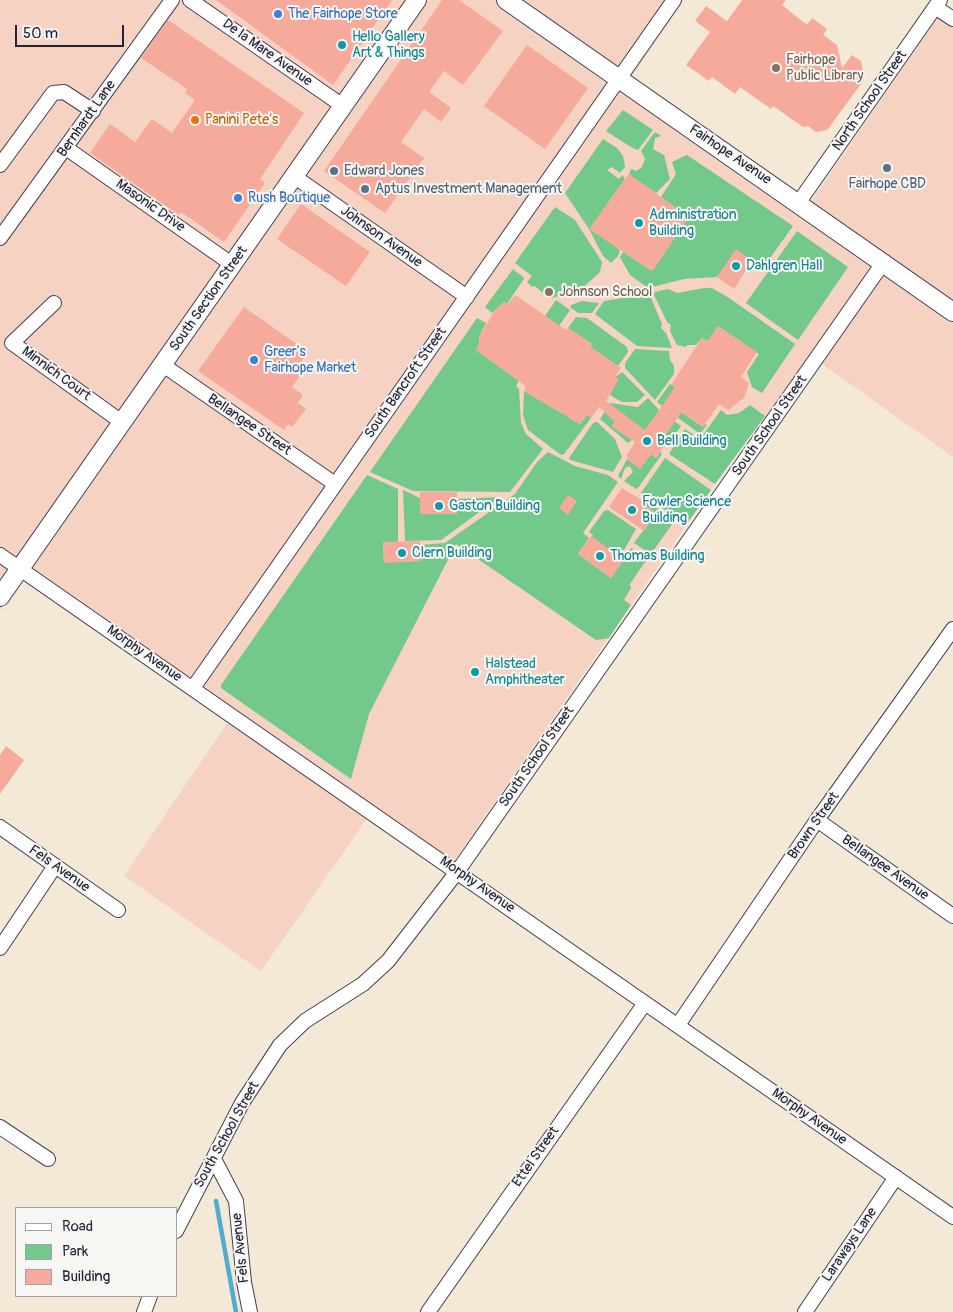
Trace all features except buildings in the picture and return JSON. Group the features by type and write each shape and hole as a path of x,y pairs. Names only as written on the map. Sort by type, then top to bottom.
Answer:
{"street":[{"name":"Bernhardt Lane","path":"1,238 172,0"},
{"name":"De la Mare Avenue","path":"190,0 343,106"},
{"name":"South Section Street","path":"0,597 417,0"},
{"name":"Fairhope Avenue","path":"506,0 799,202 953,312"},
{"name":"South Bancroft Street","path":"193,688 674,0"},
{"path":"938,3 953,19"},
{"name":"North School Street","path":"799,202 938,3"},
{"path":"0,165 53,93 64,92 93,111"},
{"name":"Masonic Drive","path":"66,148 233,265"},
{"name":"Johnson Avenue","path":"295,177 467,297"},
{"name":"South School Street","path":"178,1227 242,1103 280,1045 305,1021 362,984 388,961 457,872 883,263"},
{"name":"Minnich Court","path":"54,303 12,342 122,423"},
{"name":"Bellangee Street","path":"163,366 335,484"},
{"name":"Morphy Avenue","path":"0,555 953,1217"},
{"name":"Brown Street","path":"678,1025 817,820 953,630"},
{"name":"Bellangee Avenue","path":"817,820 953,916"},
{"name":"Fels Avenue","path":"0,827 118,910"},
{"path":"0,948 54,866"},
{"name":"Ettel Street","path":"428,1312 644,1003"},
{"path":"0,1127 48,1160"},
{"name":"Fels Avenue","path":"214,1159 236,1201 244,1282 250,1312"},
{"name":"Laraways Lane","path":"804,1312 896,1178"},
{"path":"144,1312 150,1297"}],"shaded area":[{"path":"0,0 684,0 624,88 803,213 938,17 953,28 953,457 811,356 715,484 454,861 375,807 261,971 124,876 228,722 23,579 0,610"}],"green space":[{"path":"623,110 653,130 638,150 606,131"},
{"path":"655,132 661,136 655,138 653,149 664,155 670,179 656,193 629,175 631,169 636,171 642,167 645,159 641,151"},
{"path":"603,139 617,148 623,156 625,167 620,173 612,167 607,170 619,179 622,175 625,179 590,228 620,250 618,256 611,263 603,256 589,229 565,193"},
{"path":"687,155 793,226 763,268 736,250 717,277 684,279 648,288 630,275 620,257 623,252 652,271 689,217 661,197 676,174 672,162"},
{"path":"555,207 575,220 602,262 600,272 577,293 549,298 527,282 532,276 515,263"},
{"path":"797,231 848,267 798,340 746,303"},
{"path":"513,269 524,278 507,304 504,302 492,313 485,307"},
{"path":"712,288 729,298 795,344 762,393 752,387 747,372 759,354 718,326 708,341 702,338 696,345 687,345 686,347 677,345 670,331 671,325 667,322 654,295 655,292 668,289 677,293"},
{"path":"647,294 651,298 662,324 661,328 666,333 672,348 637,346 595,314 604,301"},
{"path":"556,300 570,310 559,326 545,316"},
{"path":"582,301 599,303 592,313 578,313 570,307"},
{"path":"576,317 587,318 627,347 628,352 618,366 590,347 592,344 568,328"},
{"path":"477,318 486,323 479,337 479,344 476,350 519,381 516,386 519,389 521,423 526,434 543,449 510,492 413,491 370,472"},
{"path":"635,349 669,351 670,360 674,366 674,374 655,400 625,368 625,363"},
{"path":"622,372 645,395 637,402 622,402 610,395 618,379 615,377"},
{"path":"670,384 675,387 674,407 703,427 705,424 707,425 700,434 657,402"},
{"path":"524,391 580,424 587,415 591,418 564,454 561,455 528,430 523,415"},
{"path":"648,398 660,411 681,426 668,445 662,440 671,427 655,416 644,431 622,413 612,426 632,440 628,443 600,419 610,403 638,407"},
{"path":"750,405 765,416 715,484 669,454 685,429 700,439 721,410 727,415 739,413"},
{"path":"597,422 615,439 622,457 613,472 570,460 569,458 593,423"},
{"path":"548,452 575,466 608,475 618,482 583,533 589,538 578,554 611,578 631,548 647,559 630,584 631,588 624,600 631,605 609,638 596,640 456,544 369,714 351,779 221,688 221,685 367,475 398,489 398,542 383,542 384,562 421,561 420,545 445,543 515,494 537,462"},
{"path":"660,452 662,454 638,488 636,489 624,481 633,472 630,466 625,468 621,479 618,476 627,459 640,469 651,454 656,458"},
{"path":"665,458 711,490 686,525 641,493"},
{"path":"403,490 420,498 421,514 457,514 457,499 500,497 441,540 405,541"},
{"path":"646,501 675,520 651,554 634,543 656,513 643,504"},
{"path":"608,510 636,529 624,550 620,550 617,555 592,537 593,535 589,532 604,511"}],"waterway":[{"path":"216,1201 236,1312"}],"place":[{"name":"The Fairhope Store","path":"278,14"},
{"name":"Hello Gallery Art & Things","path":"342,45"},
{"name":"Fairhope Public Library","path":"776,68"},
{"name":"Panini Pete's","path":"195,120"},
{"name":"Fairhope CBD","path":"887,168"},
{"name":"Edward Jones","path":"334,171"},
{"name":"Aptus Investment Management","path":"365,189"},
{"name":"Rush Boutique","path":"238,198"},
{"name":"Administration Building","path":"639,223"},
{"name":"Dahlgren Hall","path":"736,266"},
{"name":"Johnson School","path":"549,292"},
{"name":"Greer's Fairhope Market","path":"254,360"},
{"name":"Bell Building","path":"647,441"},
{"name":"Gaston Building","path":"439,506"},
{"name":"Fowler Science Building","path":"632,510"},
{"name":"Clern Building","path":"402,553"},
{"name":"Thomas Building","path":"600,556"},
{"name":"Halstead Amphitheater","path":"475,672"}]}
